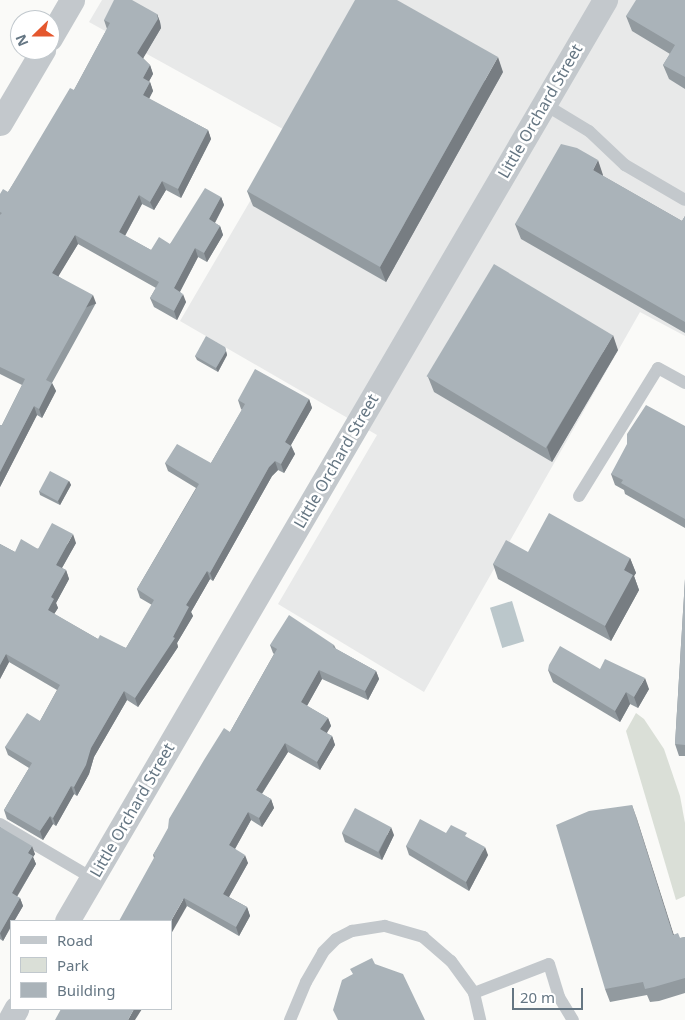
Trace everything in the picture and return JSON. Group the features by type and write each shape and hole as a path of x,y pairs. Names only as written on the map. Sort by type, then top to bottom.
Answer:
{"street":[{"path":"60,21 72,0"},
{"name":"Little Orchard Street","path":"68,920 605,0"},
{"path":"0,123 37,60"}],"lane":[{"path":"544,104 589,131 624,165 685,200"},
{"path":"579,496 658,368 685,383"},
{"path":"0,824 92,878"},
{"path":"290,1020 323,952 336,939 368,926 385,926 423,937 451,961 474,993 480,1020"},
{"path":"474,993 549,964 559,997 573,1020"}],"shaded area":[{"path":"102,0 685,0 685,336 640,312 424,692 278,604 377,435 180,321 290,133 89,22"},
{"path":"512,601 524,641 502,648 490,608"}],"green space":[{"path":"636,713 644,719 664,749 680,796 685,823 685,896 676,900 626,731"}],"building":[{"path":"114,0 132,0 157,14 158,19 137,53 150,65 143,78 150,82 143,95 208,130 178,189 162,181 150,202 139,195 119,232 151,250 159,237 170,244 205,188 221,197 209,219 220,226 204,253 195,248 174,288 183,294 174,311 150,298 159,282 75,235 52,273 93,295 46,380 52,383 39,409 34,406 0,472 0,425 2,425 25,379 0,367 0,215 2,213 0,212 0,194 3,189 8,192 70,88 74,90 110,23 104,20"},
{"path":"355,0 397,0 498,57 380,267 247,191"},
{"path":"636,0 685,0 685,77 663,65 675,45 626,16"},
{"path":"561,144 577,148 598,160 593,170 682,221 685,216 685,322 515,224"},
{"path":"494,264 613,336 546,448 427,376"},
{"path":"206,336 225,347 226,351 216,368 195,356"},
{"path":"255,369 309,399 285,442 291,446 281,464 275,461 269,467 210,573 207,571 186,605 189,607 173,637 175,638 135,698 124,691 91,748 86,765 74,787 71,786 53,818 50,816 40,831 4,810 32,763 5,747 27,713 40,721 60,685 6,654 0,665 0,544 15,552 21,539 38,549 52,523 73,534 56,565 66,570 51,597 54,599 48,610 98,639 100,635 126,648 154,600 137,589 199,484 165,463 177,444 211,463 245,404 238,400"},
{"path":"646,405 685,426 685,519 621,483 623,480 611,474 627,444 627,434"},
{"path":"50,471 69,481 58,501 39,491"},
{"path":"549,513 630,558 624,570 633,575 605,626 493,564 506,540 528,552"},
{"path":"685,579 685,745 675,744"},
{"path":"289,615 334,645 333,647 376,671 365,691 319,670 301,702 328,718 320,729 332,736 317,762 285,743 256,790 271,799 259,818 248,812 229,845 245,855 223,894 247,907 236,927 184,898 172,920 120,920 155,856 153,855 168,828 169,819 224,728 230,732 277,649 270,645"},
{"path":"560,646 600,669 605,659 645,678 634,697 626,692 615,711 548,670"},
{"path":"632,805 673,935 678,933 680,938 685,937 685,978 645,989 643,982 605,989 556,825 589,811"},
{"path":"355,808 391,827 378,852 342,833"},
{"path":"420,819 446,833 451,825 467,833 465,836 485,847 466,882 406,846"},
{"path":"0,827 32,846 28,853 33,856 12,893 20,898 0,933"},
{"path":"372,958 375,964 403,974 425,1020 338,1020 333,1010 342,980 353,974 350,969"},
{"path":"60,1010 133,1010 128,1020 55,1020"}]}
